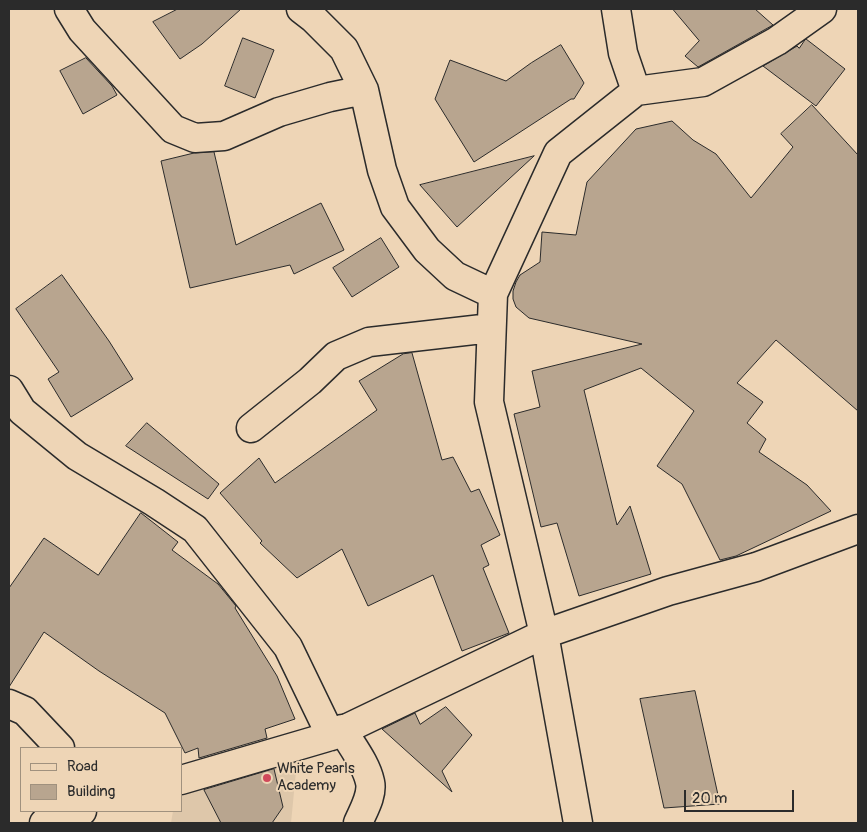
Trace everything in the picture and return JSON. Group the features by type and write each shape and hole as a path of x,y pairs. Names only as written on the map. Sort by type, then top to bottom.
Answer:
{"street":[{"path":"69,9 82,30 173,129 195,138 224,136 279,112 330,97 364,90"},
{"path":"301,9 314,19 344,49 364,90 382,170 396,207 427,250 455,276 493,294"},
{"path":"616,9 623,53 636,91"},
{"path":"578,823 544,634 489,402 493,294 558,153 636,91 704,82 777,41 822,9"},
{"path":"251,428 310,381 336,356 369,342 491,328"},
{"path":"9,390 22,411 77,456 195,529 288,648 336,732 362,763 371,782 369,796 358,823"},
{"path":"182,780 336,732 544,634 668,591 756,567 858,529"},
{"path":"9,704 25,711 59,747"},
{"path":"44,823 79,812"}],"shaded area":[{"name":"White Pearls Academy","path":"297,761 291,823 171,823 173,812 182,812 182,795"}],"building":[{"path":"178,9 241,9 202,44 180,59 153,22"},
{"path":"673,9 755,9 773,25 698,67 685,56 699,41"},
{"path":"243,38 274,50 255,98 225,86"},
{"path":"806,39 845,69 816,106 763,66 797,46 799,48"},
{"path":"561,45 584,83 574,99 571,99 474,162 435,99 450,60 506,81"},
{"path":"86,58 112,86 117,95 83,114 60,71"},
{"path":"812,105 858,155 858,411 776,340 737,383 763,402 747,423 766,439 759,452 807,485 831,511 736,556 720,560 682,484 657,466 694,411 641,368 584,390 617,525 630,506 651,574 579,596 557,523 541,527 514,414 540,407 532,371 642,344 529,318 516,307 513,299 516,282 520,275 540,262 542,232 576,235 587,182 636,129 672,121 693,140 716,154 751,198 793,147 781,134"},
{"path":"214,152 236,245 321,203 344,250 294,274 290,265 190,288 161,161 194,153"},
{"path":"534,156 457,227 420,185"},
{"path":"381,238 399,267 352,297 333,268"},
{"path":"62,275 109,341 133,379 71,417 48,379 59,372 16,309"},
{"path":"412,353 442,460 453,457 471,492 479,489 500,535 481,545 489,565 483,568 509,633 462,651 433,575 368,606 342,549 297,578 260,543 262,541 220,493 259,458 275,483 377,410 359,381 403,354"},
{"path":"147,423 219,484 208,499 126,446"},
{"path":"141,513 178,542 172,550 218,584 236,606 235,608 277,676 295,719 265,729 267,738 199,758 198,748 185,753 165,713 99,671 44,632 9,687 9,588 44,538 98,575"},
{"path":"695,691 720,804 664,808 640,699"},
{"path":"446,707 472,735 442,771 452,792 382,729 415,713 420,724"},
{"path":"274,769 283,807 272,823 221,823 204,790"}],"place":[{"name":"White Pearls Academy","path":"267,778"}]}
